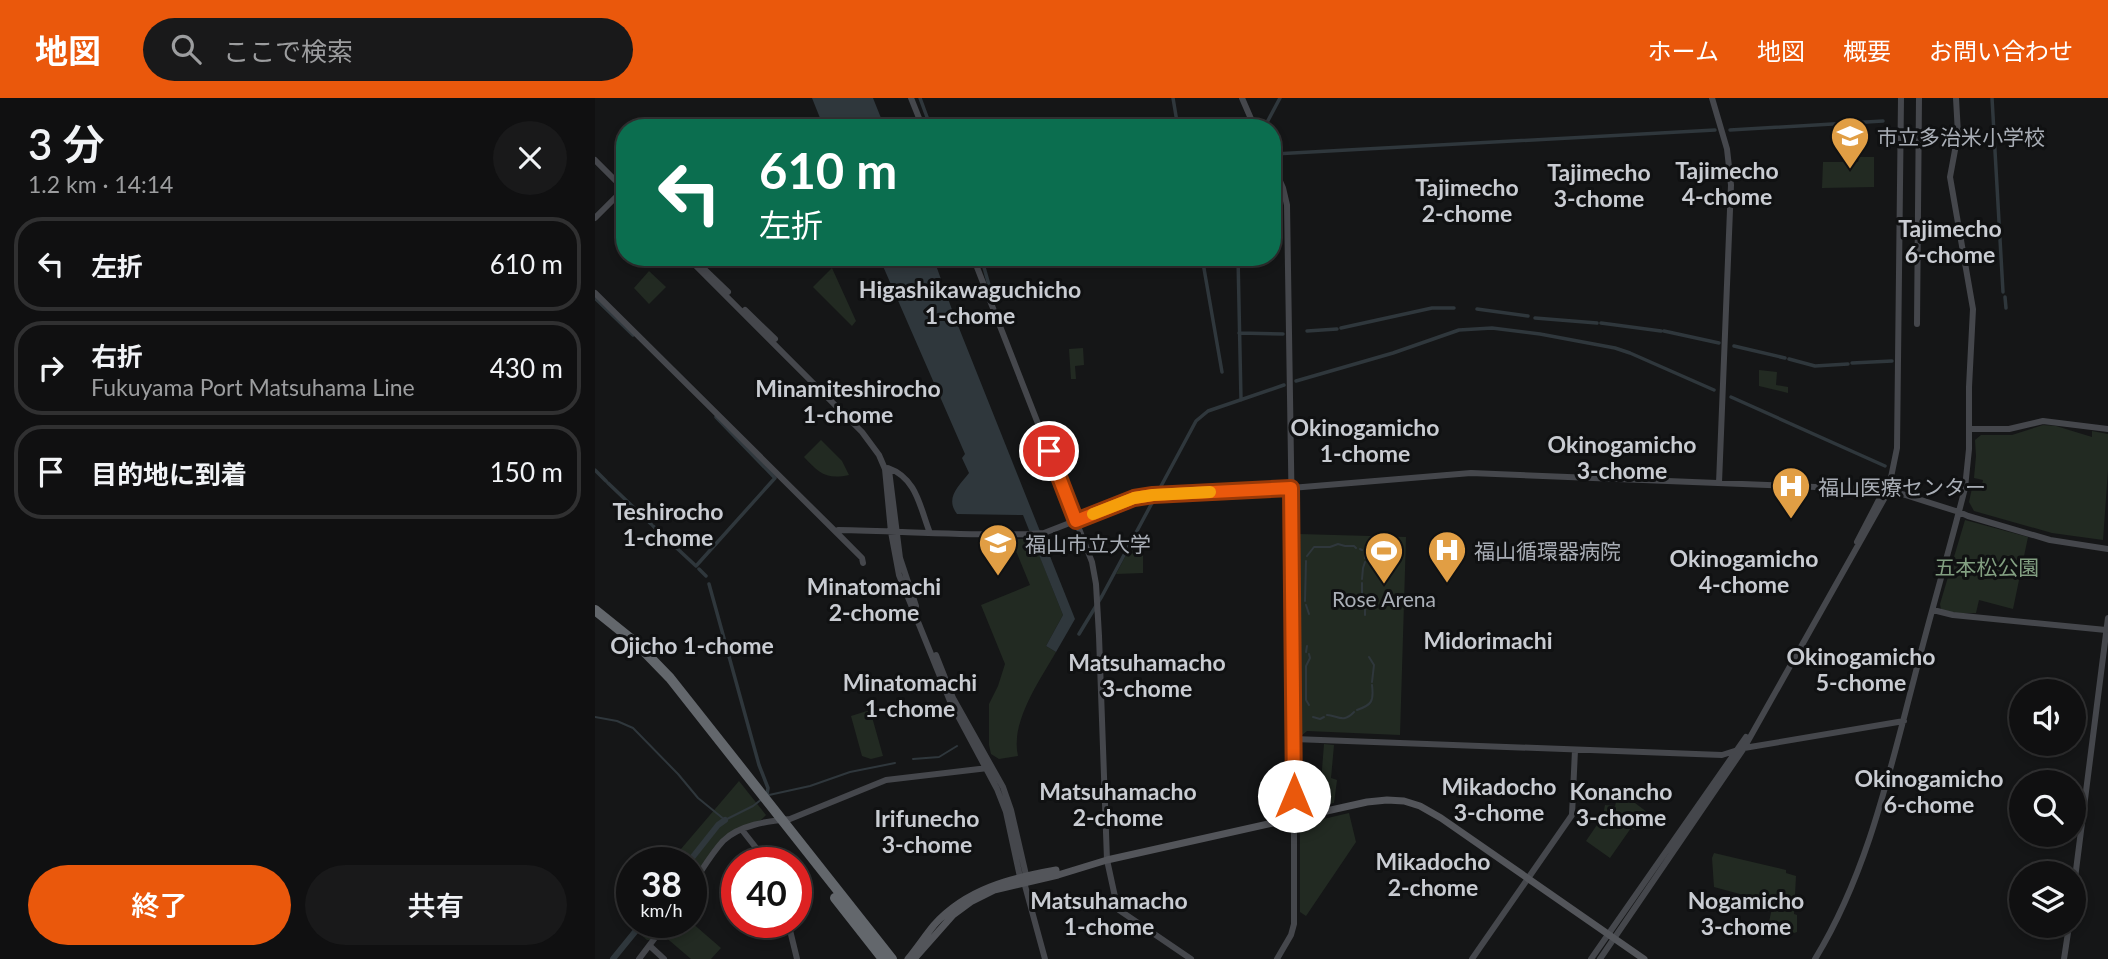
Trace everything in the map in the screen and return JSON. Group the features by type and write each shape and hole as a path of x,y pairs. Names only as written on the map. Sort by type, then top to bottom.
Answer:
{"highway":[{"path":"595,610 660,666 758,795"},
{"path":"595,615 655,668 892,959"},
{"path":"778,820 883,959"}],"main road":[{"path":"908,959 935,923 969,897 992,885 1367,802 1387,800 1416,805 1441,818 1644,959"},
{"path":"914,959 946,921 972,901 1023,878"}],"street":[{"path":"911,98 919,119"},
{"path":"1242,98 1251,119"},
{"path":"1712,98 1727,149 1731,185 1719,482"},
{"path":"1591,959 1611,936 1744,748 1886,492 1897,448 1901,98"},
{"path":"1917,324 1919,98"},
{"path":"1815,959 1835,926 1853,883 1889,776 1965,488 1973,309 1950,177 1958,134 1956,98"},
{"path":"595,160 616,183"},
{"path":"595,166 616,185"},
{"path":"1277,959 1293,930 1294,739 1287,205 1281,183"},
{"path":"595,218 616,198"},
{"path":"696,266 870,440 879,455 885,469 901,566 948,685 990,768 1006,812 1045,959"},
{"path":"702,266 877,443 891,479 894,533"},
{"path":"977,266 1092,562 1097,600 1107,860 1114,897 1119,909 1191,959"},
{"path":"595,293 862,558 863,563"},
{"path":"1969,429 2009,429 2043,421 2108,429"},
{"path":"888,468 894,470 915,489 930,533"},
{"path":"836,532 1044,533 1134,498 1153,495 1291,488 1471,473 1719,482 1899,493 2050,540 2104,547"},
{"path":"1600,959 1611,936 1735,752 1886,492"},
{"path":"1933,610 1953,615 2106,630"},
{"path":"2077,861 2108,618"},
{"path":"1294,739 1722,755 1744,748 1903,721"},
{"path":"1472,959 1572,815 1575,750"},
{"path":"707,863 722,842 742,830 790,819 886,780 990,768"},
{"path":"742,830 755,847"},
{"path":"639,959 656,938"},
{"path":"792,938 797,959"},
{"path":"2064,959 2067,938"},
{"path":"650,946 664,959"}],"green space":[{"path":"1859,157 1874,157 1874,187 1822,188 1823,162 1858,162"},
{"path":"832,268 856,321 852,326 813,287"},
{"path":"649,271 666,287 649,304 634,288"},
{"path":"1083,348 1084,365 1075,366 1076,379 1071,379 1069,349"},
{"path":"1759,370 1777,372 1776,385 1788,387 1788,393 1759,386"},
{"path":"2043,425 2056,426 2092,437 2092,431 2108,434 2103,540 2052,533 1974,511 1969,502 1972,488 1981,490 1983,480 1974,478 1975,440 1981,435 2012,435"},
{"path":"821,440 842,461 849,475 834,477 823,474 804,457"},
{"name":"五本松公園","path":"1965,520 2028,537 2013,609 1979,600 1976,613 1941,610 1940,604"},
{"path":"1299,534 1406,537 1400,735 1307,731 1301,736 1298,731"},
{"path":"1135,538 1143,540 1143,573 1116,574"},
{"path":"1011,539 1033,539 1063,615 1046,646 1056,652 1022,716 1018,729 1018,756 999,759 991,754 989,745 989,704 1005,664 981,605 1030,585"},
{"path":"870,710 883,756 871,759 862,756 851,716"},
{"path":"1324,744 1334,745 1331,778 1337,780 1334,803 1322,805 1320,795"},
{"path":"739,781 766,815 761,820 735,830 707,862 707,847 683,847"},
{"path":"1616,802 1635,803 1647,812 1635,830 1631,828 1610,858 1586,841 1603,816 1605,805 1615,806"},
{"path":"1349,813 1356,842 1306,916 1300,912 1300,827 1302,824"},
{"path":"1714,853 1786,870 1786,873 1796,876 1794,914 1797,915 1797,932 1768,927 1773,903 1714,887"},
{"path":"707,936 721,948 711,959 691,959 666,938 707,938"}],"shaded area":[{"path":"812,98 873,98 881,119 820,119"},
{"path":"883,266 936,266 1075,619 1056,652 1046,646 1063,615 1023,515 957,514 954,508 954,493 969,473 962,458 965,454"}],"waterway":[{"path":"920,98 928,119"},
{"path":"1173,98 1176,119"},
{"path":"1269,119 1280,98"},
{"path":"1992,98 2003,292"},
{"path":"1730,130 1883,121"},
{"path":"1281,154 1715,130"},
{"path":"984,266 989,285"},
{"path":"1204,266 1222,372"},
{"path":"1238,266 1241,400"},
{"path":"2005,297 2006,308"},
{"path":"595,298 633,335"},
{"path":"1341,328 1432,308 1454,308"},
{"path":"1477,309 1528,316"},
{"path":"1535,318 1597,323"},
{"path":"1601,323 1661,331"},
{"path":"1296,381 1393,353 1459,330 1492,328 1615,348 1714,390"},
{"path":"1307,331 1337,329"},
{"path":"1664,331 1719,343"},
{"path":"1239,333 1283,334"},
{"path":"1734,346 1785,358"},
{"path":"1789,359 1815,366 1848,364"},
{"path":"1852,363 1892,361"},
{"path":"1079,634 1196,421 1208,411 1284,385"},
{"path":"1731,397 1885,466"},
{"path":"653,526 696,566 775,478 716,417"},
{"path":"595,470 606,481"},
{"path":"608,483 651,524"},
{"path":"1307,556 1314,547 1338,544 1356,548"},
{"path":"1365,552 1365,558"},
{"path":"1305,601 1306,561"},
{"path":"1362,579 1365,562"},
{"path":"699,569 706,576"},
{"path":"1362,583 1362,594"},
{"path":"709,584 759,765 768,788 767,795"},
{"path":"1362,597 1365,615"},
{"path":"1306,605 1309,614"},
{"path":"1306,652 1307,646"},
{"path":"1309,654 1306,666 1306,700 1309,705"},
{"path":"1369,657 1374,665 1372,682"},
{"path":"1357,710 1371,702 1372,685"},
{"path":"1327,715 1347,718 1354,712"},
{"path":"595,717 617,721 633,728 698,798 725,820 762,799"},
{"path":"1313,717 1324,717"},
{"path":"913,759 939,757 957,746"},
{"path":"769,795 810,786 850,772 895,763"},
{"path":"701,847 725,820"},
{"path":"613,959 630,938"}],"slow traffic":[{"path":"1093,514 1134,498 1210,492"}],"place":[{"name":"市立多治米小学校","path":"1850,170"},
{"name":"福山医療センター","path":"1791,520"},
{"name":"福山市立大学","path":"998,577"},
{"name":"福山循環器病院","path":"1447,584"},
{"name":"Rose Arena","path":"1384,585"}],"district":[{"name":"Tajimecho 4-chome","path":"1727,183"},
{"name":"Tajimecho 3-chome","path":"1599,185"},
{"name":"Tajimecho 2-chome","path":"1467,200"},
{"name":"Tajimecho 6-chome","path":"1950,241"},
{"name":"Higashikawaguchicho 1-chome","path":"970,302"},
{"name":"Minamiteshirocho 1-chome","path":"848,401"},
{"name":"Okinogamicho 1-chome","path":"1365,440"},
{"name":"Okinogamicho 3-chome","path":"1622,457"},
{"name":"Teshirocho 1-chome","path":"668,524"},
{"name":"Okinogamicho 4-chome","path":"1744,571"},
{"name":"Minatomachi 2-chome","path":"874,599"},
{"name":"Midorimachi","path":"1488,640"},
{"name":"Ojicho 1-chome","path":"692,645"},
{"name":"Okinogamicho 5-chome","path":"1861,669"},
{"name":"Matsuhamacho 3-chome","path":"1147,675"},
{"name":"Minatomachi 1-chome","path":"910,695"},
{"name":"Okinogamicho 6-chome","path":"1929,791"},
{"name":"Mikadocho 3-chome","path":"1499,799"},
{"name":"Matsuhamacho 2-chome","path":"1118,804"},
{"name":"Konancho 3-chome","path":"1621,804"},
{"name":"Irifunecho 3-chome","path":"927,831"},
{"name":"Mikadocho 2-chome","path":"1433,874"},
{"name":"Matsuhamacho 1-chome","path":"1109,913"},
{"name":"Nogamicho 3-chome","path":"1746,913"}],"route":[{"path":"1049,451 1076,521 1134,498 1153,495 1291,488 1294,796"}]}
